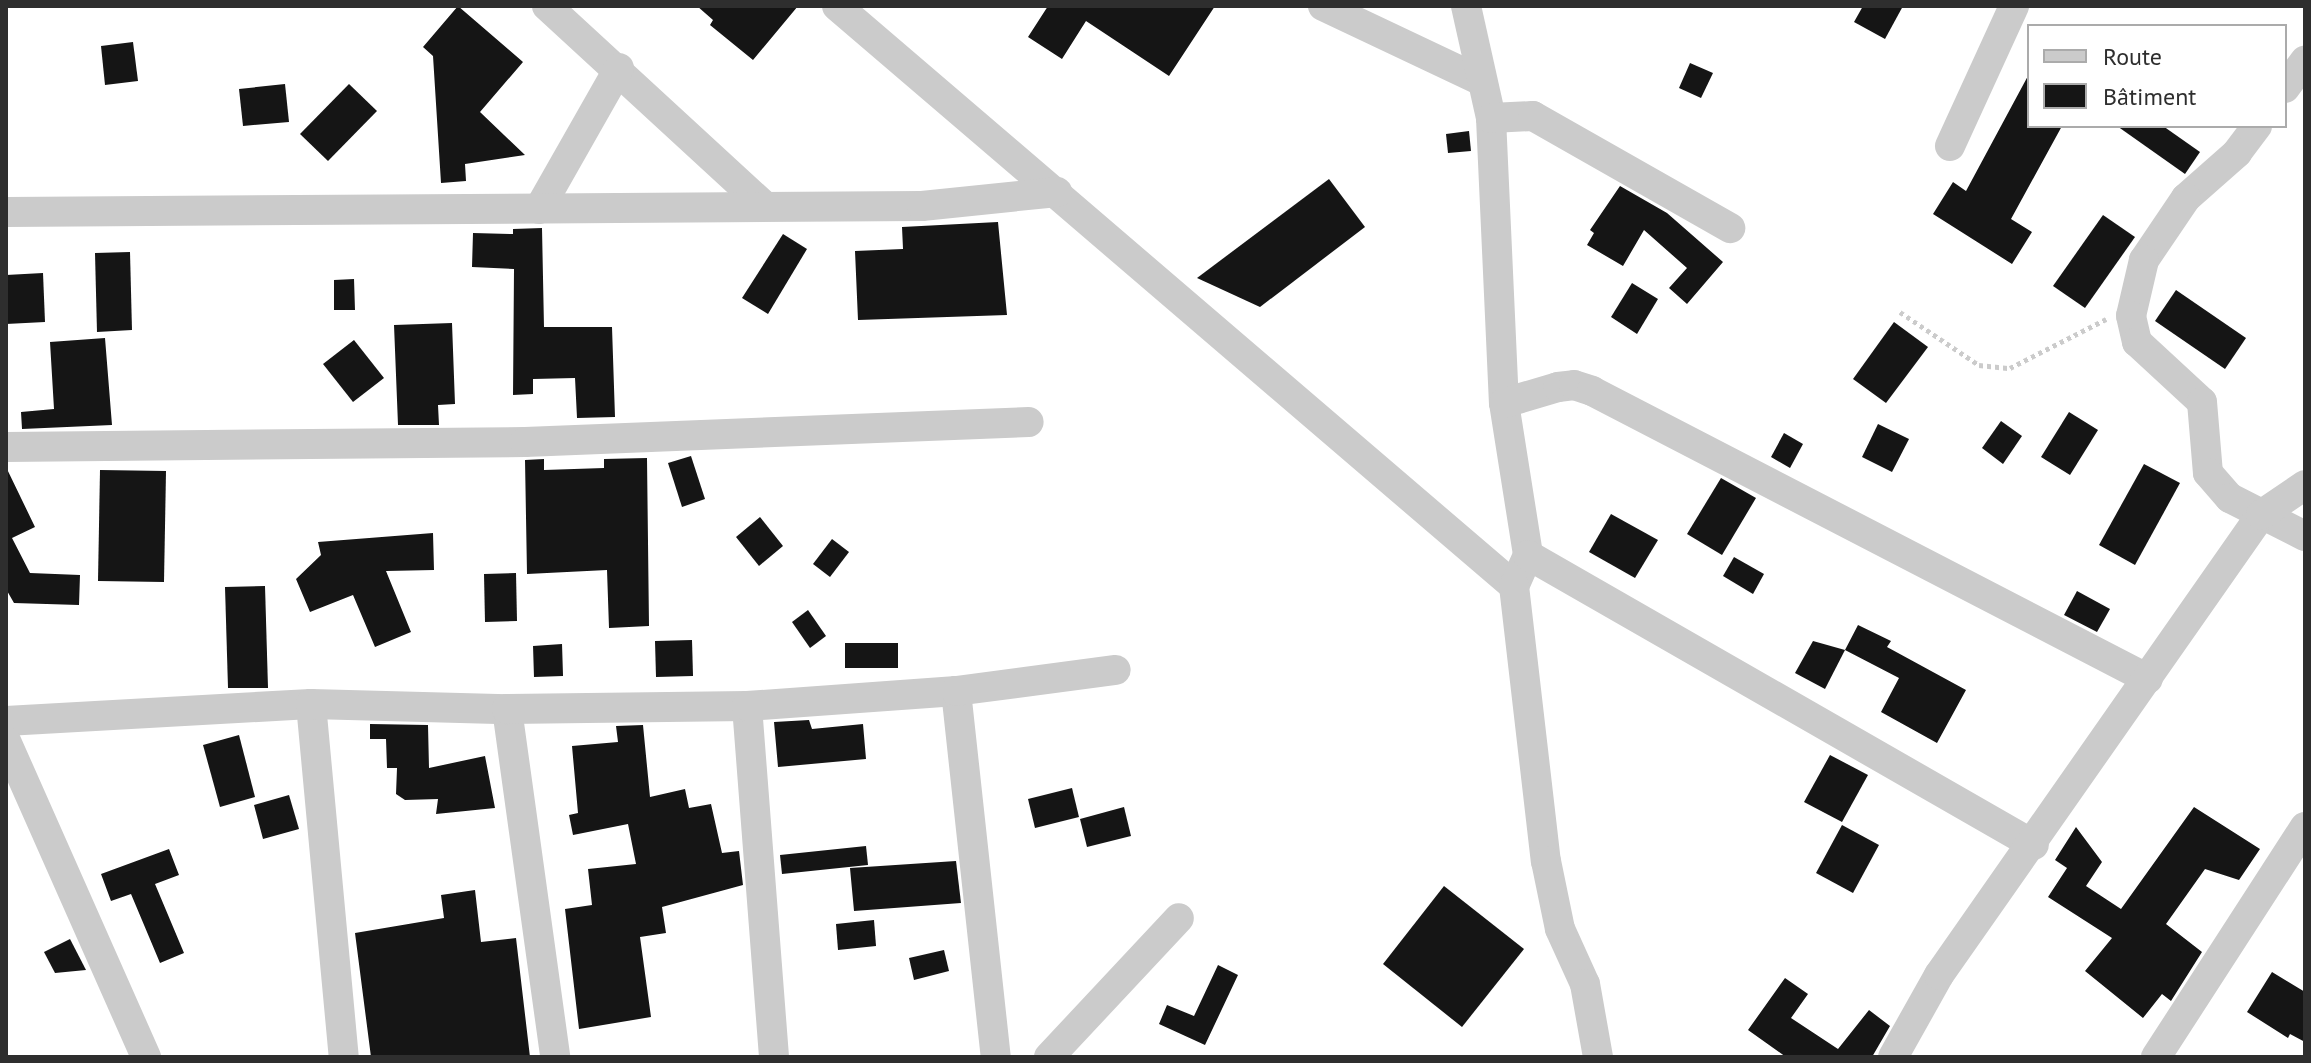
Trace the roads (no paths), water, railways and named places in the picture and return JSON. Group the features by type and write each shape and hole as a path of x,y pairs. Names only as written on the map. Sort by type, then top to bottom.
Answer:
{"street":[{"path":"547,6 619,68 762,204"},
{"path":"837,6 1514,586"},
{"path":"1323,6 1482,81"},
{"path":"1466,6 1491,118 1504,403 1528,555 1514,586 1546,861 1560,929 1585,984 1598,1057"},
{"path":"1950,146 2014,6"},
{"path":"2287,85 2305,60"},
{"path":"539,209 619,68"},
{"path":"1491,118 1533,116 1730,228"},
{"path":"2256,128 2237,153 2186,198 2144,260 2131,316 2137,342 2202,402 2208,473 2230,498 2305,536"},
{"path":"6,212 539,209 762,204 922,206 1057,192"},
{"path":"1504,403 1558,387 1574,385 1592,391 2148,679"},
{"path":"6,447 525,442 1029,422"},
{"path":"1893,1057 1939,975 2034,845 2261,515 2305,485"},
{"path":"1528,555 2034,845"},
{"path":"6,721 311,704 507,709 747,706 956,691 1116,670"},
{"path":"956,691 996,1057"},
{"path":"311,704 344,1057"},
{"path":"747,706 774,1057"},
{"path":"507,709 555,1057"},
{"path":"6,741 146,1057"},
{"path":"2156,1057 2305,827"},
{"path":"1049,1057 1179,918"}]}
